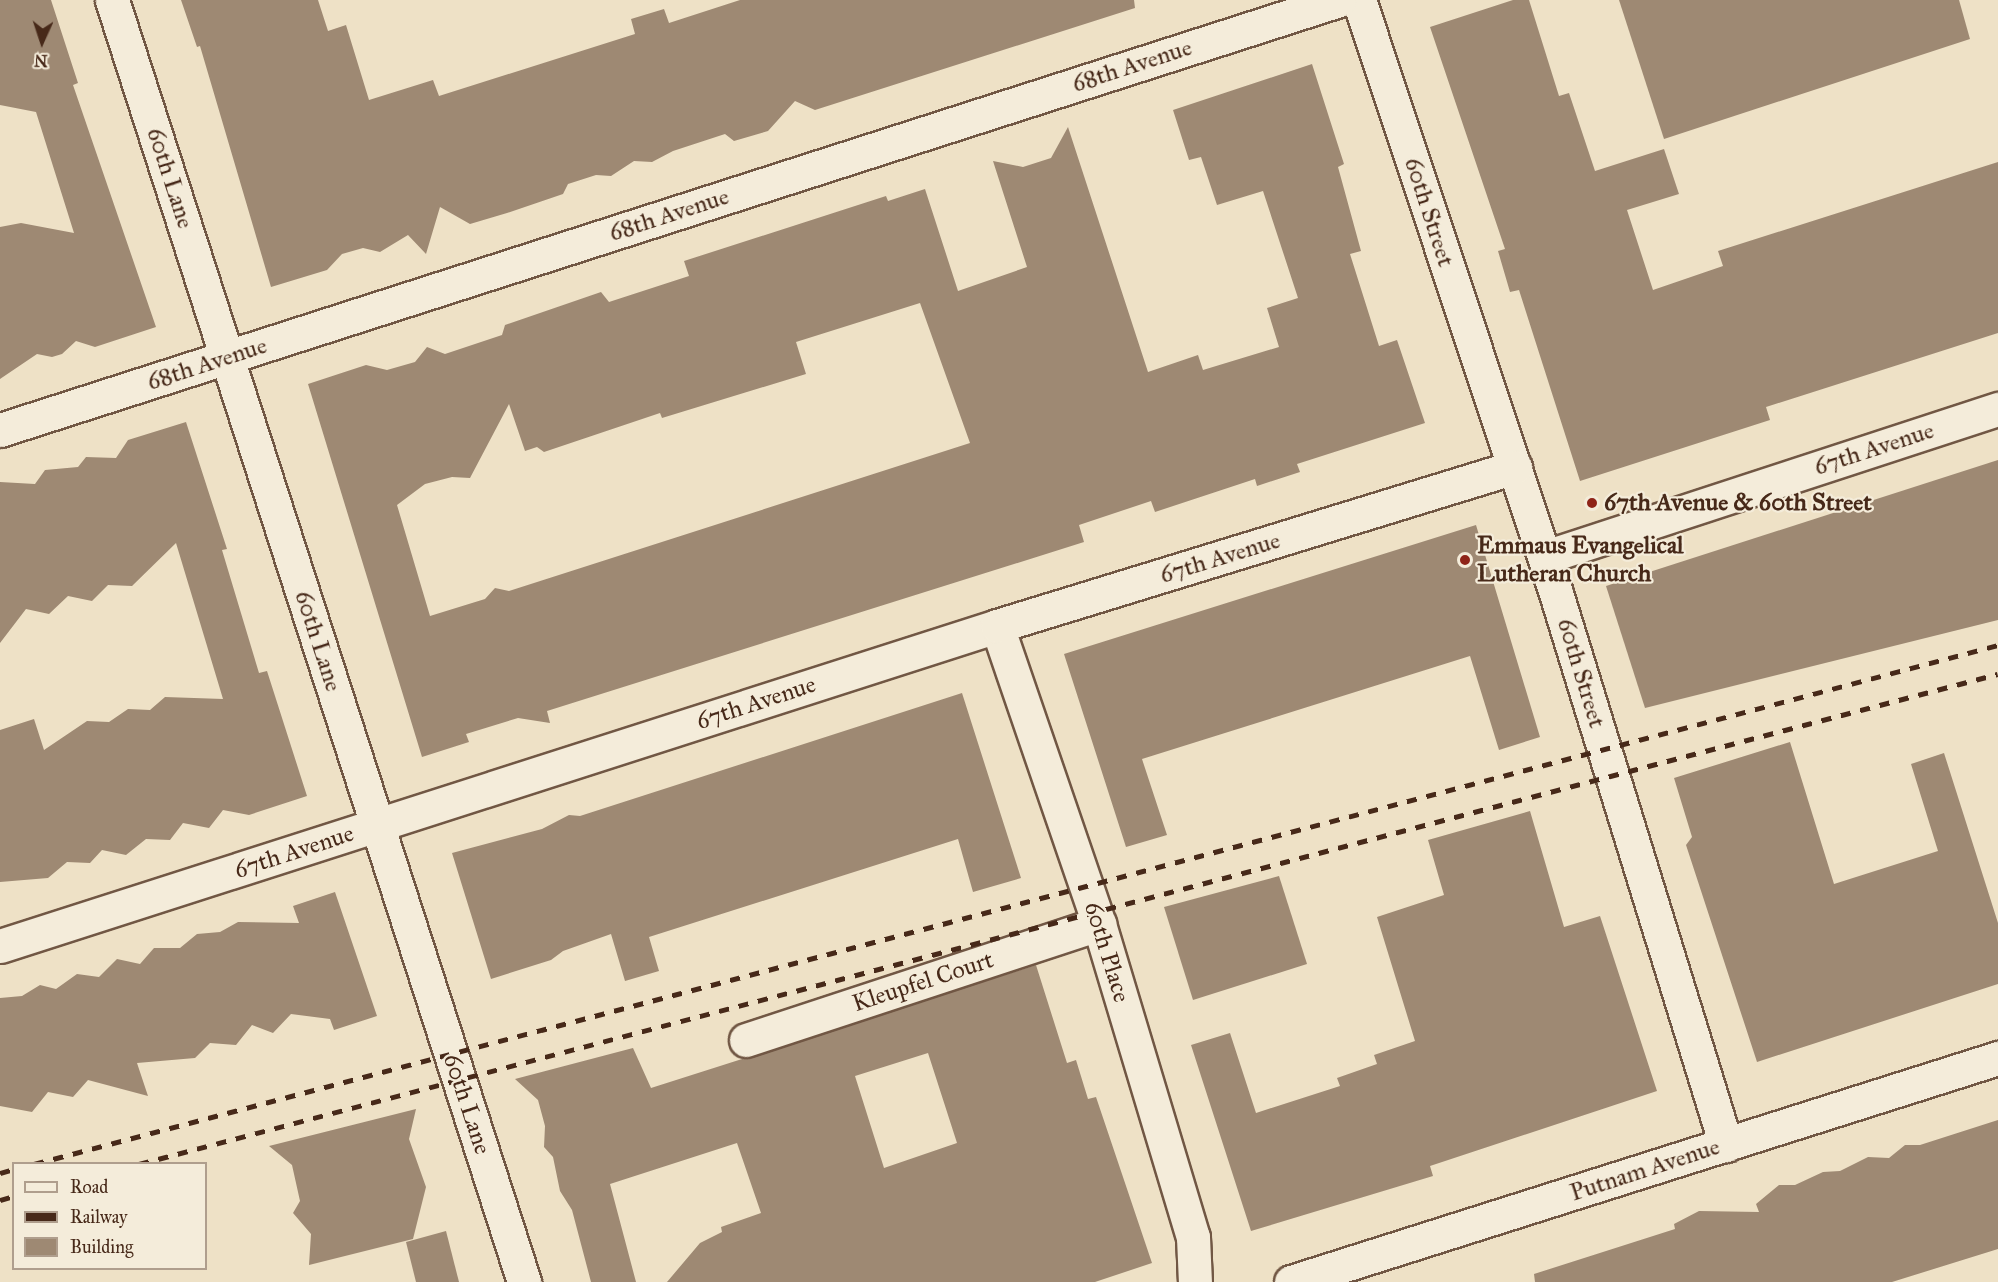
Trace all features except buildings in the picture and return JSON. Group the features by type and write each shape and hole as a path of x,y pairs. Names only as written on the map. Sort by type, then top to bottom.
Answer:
{"street":[{"name":"60th Lane","path":"112,0 524,1282"},
{"name":"68th Avenue","path":"0,430 1339,0"},
{"name":"60th Street","path":"1359,0 1545,557 1726,1145"},
{"name":"67th Avenue","path":"1545,557 1998,409"},
{"name":"67th Avenue","path":"0,946 997,626 1515,467"},
{"name":"60th Place","path":"997,626 1099,924 1193,1237 1195,1282"},
{"name":"Kleupfel Court","path":"746,1040 1099,924"},
{"name":"Putnam Avenue","path":"1291,1282 1998,1058"}],"railway":[{"path":"42,1162 1998,645"},
{"path":"147,1162 1998,674"},
{"path":"0,1173 12,1170"},
{"path":"0,1200 12,1197"}],"place":[{"name":"67th Avenue & 60th Street","path":"1592,503"},
{"name":"Emmaus Evangelical Lutheran Church","path":"1465,560"}]}
